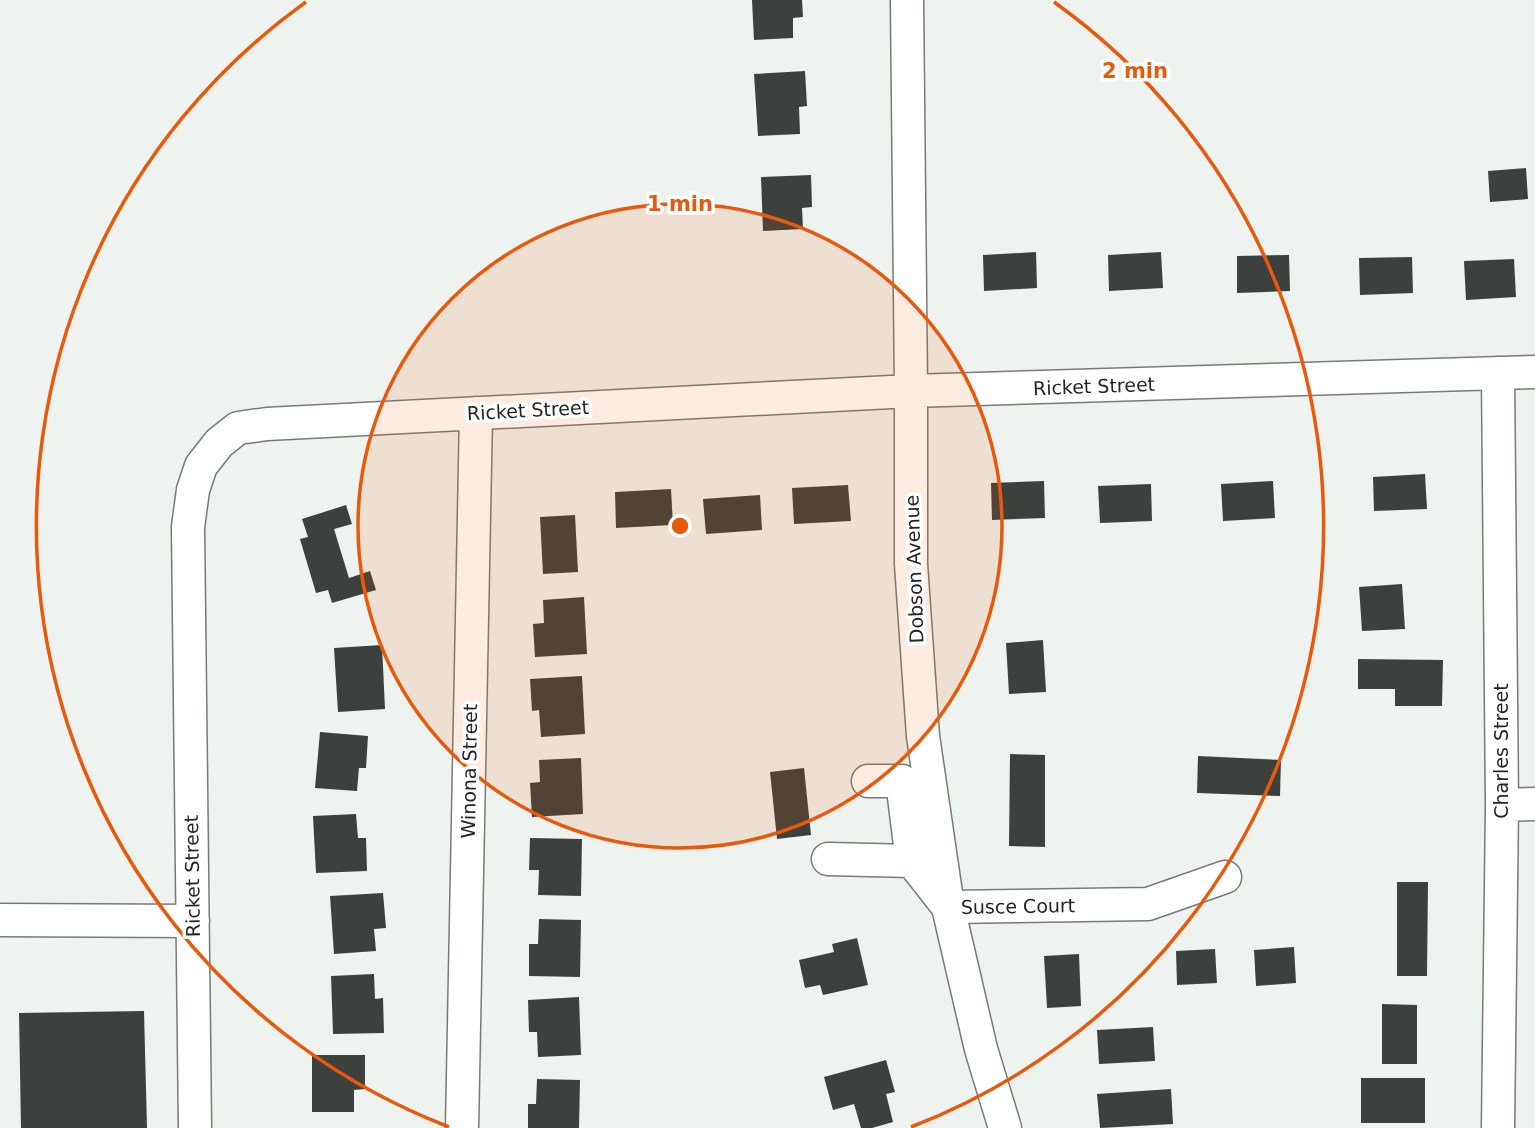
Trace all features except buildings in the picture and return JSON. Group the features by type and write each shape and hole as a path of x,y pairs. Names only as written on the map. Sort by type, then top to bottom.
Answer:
{"street":[{"name":"Dobson Avenue","path":"907,0 911,564 923,736 948,907 981,1049 1004,1128"},
{"name":"Ricket Street","path":"195,1128 188,527 193,490 201,466 219,443 238,428 267,424 911,391 1535,372"},
{"name":"Charles Street","path":"1498,373 1502,805 1498,1128"},
{"name":"Winona Street","path":"461,1128 475,413"},
{"path":"828,859 912,861 902,782 868,781"},
{"path":"1502,805 1535,804"},
{"name":"Susce Court","path":"912,861 948,907 1148,904 1225,877"},
{"path":"0,920 193,921"}]}
